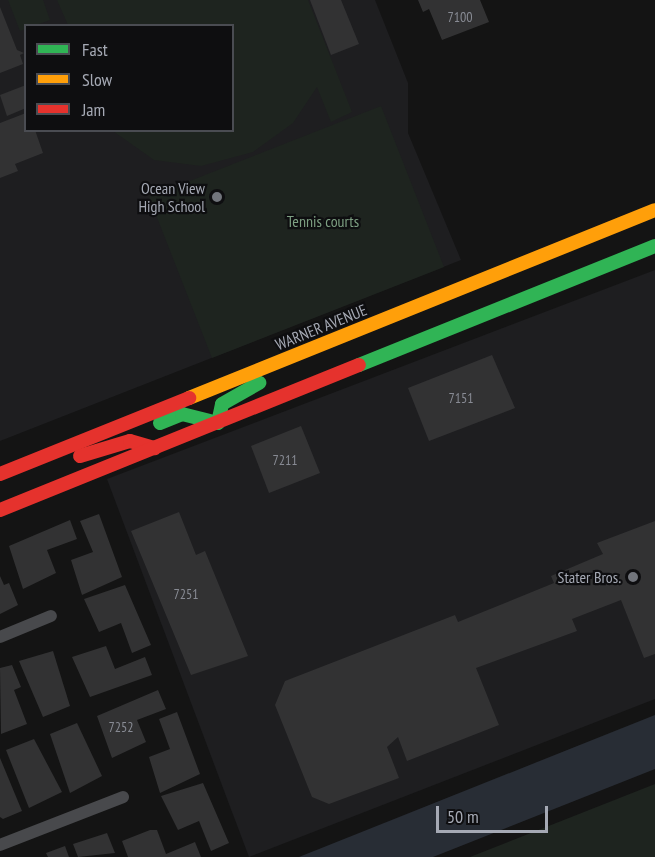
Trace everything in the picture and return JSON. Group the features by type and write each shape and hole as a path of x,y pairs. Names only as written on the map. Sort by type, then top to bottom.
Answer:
{"main road":[{"name":"WARNER AVENUE","path":"0,474 655,210"},
{"path":"0,510 655,246"},
{"path":"218,423 222,404 284,374 304,351"},
{"path":"112,429 139,430 182,414 218,423"},
{"path":"0,487 26,475 33,461 65,462 130,441 155,448"}],"street":[{"path":"0,637 51,616"},
{"path":"0,845 123,797"}],"shaded area":[{"name":"Ocean View High School","path":"0,0 375,0 408,83 408,133 461,260 0,441"},
{"path":"655,270 655,699 249,857 107,479"},
{"path":"655,715 655,769 433,857 299,857"}],"green space":[{"path":"8,0 43,0 50,20 39,24 24,24 24,30 20,31"},
{"path":"57,0 308,0 352,112 331,122 317,87 293,123 253,152 201,166 154,160 114,132 234,132 234,24 68,24"},
{"name":"Tennis courts","path":"381,106 444,267 212,358 149,197"},
{"path":"655,784 655,857 470,857"}],"building":[{"path":"310,0 341,0 359,44 331,55"},
{"path":"418,0 480,0 489,22 442,40 429,9 423,12"},
{"path":"0,7 17,50 24,53 20,55 23,64 0,73"},
{"path":"24,86 24,109 7,116 0,95"},
{"path":"24,114 24,132 36,132 43,153 15,164 18,171 0,178 0,123"},
{"path":"492,355 515,408 429,441 408,388"},
{"path":"301,426 320,473 269,493 251,446"},
{"path":"179,512 196,555 205,551 248,656 191,675 131,531"},
{"path":"99,514 122,577 82,595 71,560 93,552 80,521"},
{"path":"70,520 77,539 47,550 56,573 23,589 9,546"},
{"path":"655,521 655,654 644,658 621,600 572,619 577,631 476,668 499,725 407,761 398,737 387,747 399,778 329,804 312,797 275,705 285,681 455,615 458,622 554,583 551,576 603,554 597,543"},
{"path":"0,576 4,585 9,583 18,605 0,614"},
{"path":"125,585 151,645 132,653 121,623 99,632 84,599"},
{"path":"106,646 115,669 145,657 152,675 90,697 72,657"},
{"path":"53,651 70,706 43,717 19,661"},
{"path":"12,665 21,687 14,690 27,724 1,734 0,668"},
{"path":"158,690 166,709 137,720 146,742 112,758 97,716"},
{"path":"177,712 200,774 160,793 149,757 170,749 159,719"},
{"path":"77,723 102,776 70,793 50,734"},
{"path":"34,739 62,792 29,808 6,750"},
{"path":"0,758 22,811 3,819 0,817"},
{"path":"203,783 229,843 211,851 199,821 178,830 161,796"},
{"path":"150,830 157,830 166,854 195,842 201,857 128,857 122,841"},
{"path":"107,833 115,853 78,857 73,844"},
{"path":"65,846 69,857 48,857 46,853"}],"traffic: fast":[{"path":"359,365 655,246"},
{"path":"160,423 182,414 218,423 222,404 259,383"}],"traffic: slow":[{"path":"189,398 655,210"}],"traffic: jam":[{"path":"0,510 359,365"},
{"path":"0,474 189,398"},
{"path":"80,456 130,441 155,448"}],"place":[{"name":"Ocean View High School","path":"217,197"},
{"name":"Stater Bros.","path":"633,577"}]}
